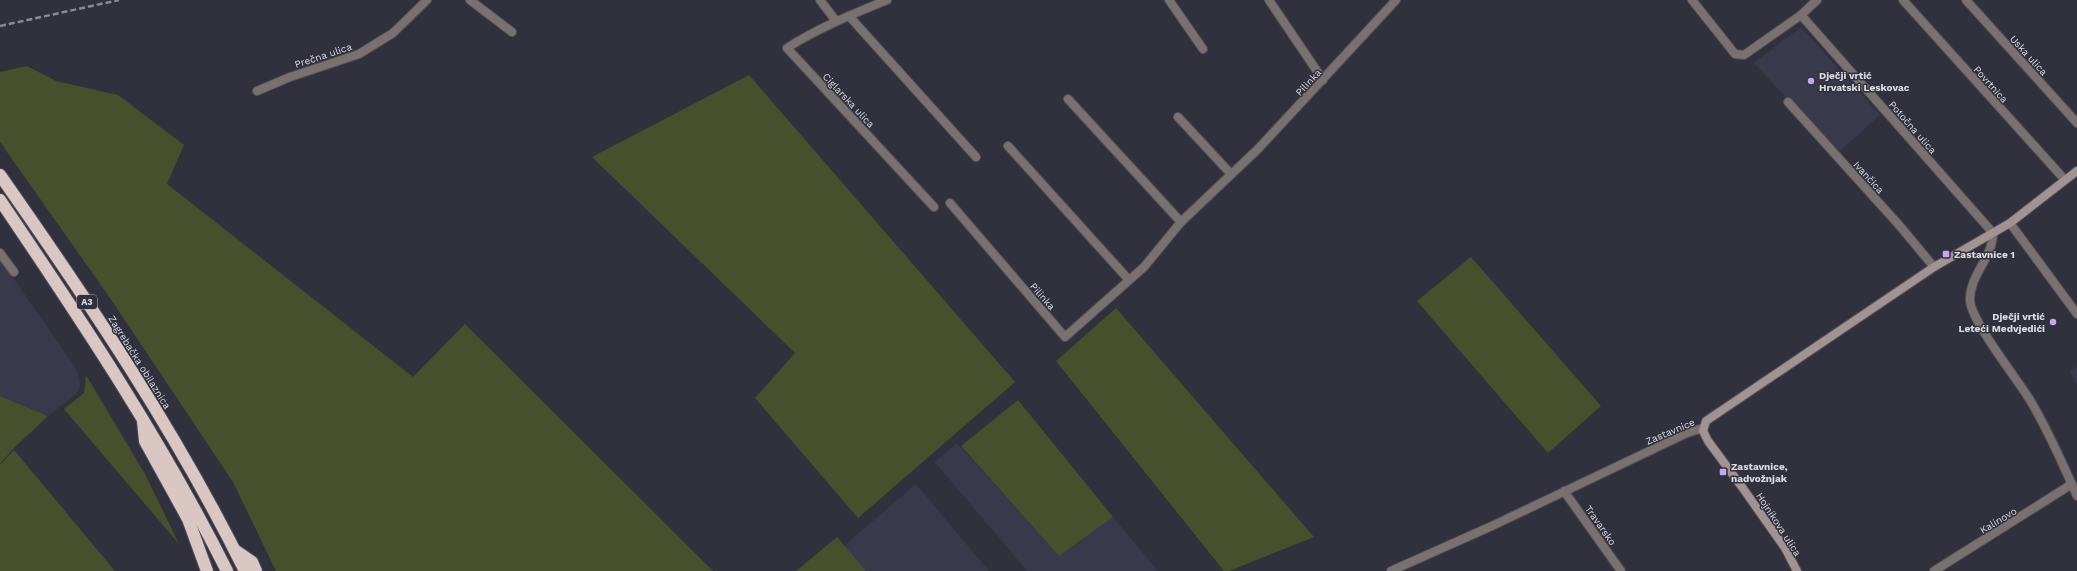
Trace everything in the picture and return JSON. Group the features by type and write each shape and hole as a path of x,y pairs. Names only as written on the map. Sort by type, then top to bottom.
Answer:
{"highway":[{"name":"Zagrebačka obilaznica","path":"0,175 126,360 169,433 245,571"},
{"name":"A3","path":"0,200 84,323 143,418 200,516 227,571"},
{"path":"143,418 145,441 188,519 207,571"},
{"path":"232,547 252,562 256,571"}],"main road":[{"name":"Zastavnice","path":"1703,428 1709,419 1934,267 2010,223 2077,171"},
{"name":"Hojnikova ulica","path":"1703,428 1708,441 1784,548 1797,571"}],"street":[{"name":"Prečna ulica","path":"257,91 290,77 359,54 393,33 427,0"},
{"path":"470,0 512,32"},
{"path":"820,0 836,22"},
{"name":"Ciglarska ulica","path":"887,0 836,22 787,48 934,207"},
{"path":"1169,0 1203,48"},
{"path":"1269,0 1323,80"},
{"path":"1692,0 1735,54 1744,55 1801,16 1817,0"},
{"name":"Povrtnica","path":"1903,0 2065,180"},
{"name":"Uska ulica","path":"1966,0 2077,123"},
{"name":"Pilinka","path":"950,203 1064,337 1155,255 1181,222 1258,149 1394,1"},
{"path":"849,16 976,157"},
{"name":"Potočna ulica","path":"1801,16 1994,233"},
{"path":"1068,99 1181,222"},
{"name":"Ivančica","path":"1788,102 1899,225 1934,267"},
{"path":"1178,117 1230,174"},
{"path":"1008,146 1129,280"},
{"path":"2010,223 2077,314"},
{"path":"1994,233 1992,245 1975,275 1970,303 1978,321 2030,400 2077,496"},
{"path":"0,253 14,272"},
{"name":"Zastavnice","path":"1391,571 1494,525 1687,433 1703,428"},
{"name":"Kalinovo","path":"1934,571 2072,484"},
{"name":"Travarsko","path":"1564,491 1621,571"}],"shaded area":[{"name":"Dječji vrtić Hrvatski Leskovac","path":"1801,27 1880,115 1838,153 1754,63"},
{"path":"0,259 77,370 80,386 76,394 48,416 0,396"},
{"path":"2077,366 2077,384 2070,372"},
{"path":"957,443 1059,555 1113,517 1158,571 1027,571 935,462"},
{"path":"916,484 989,571 866,571 844,546"}],"green space":[{"path":"27,66 56,81 118,95 184,145 167,184 413,377 465,324 713,571 276,571 233,482 110,298 0,142 0,72"},
{"path":"749,75 1015,382 858,518 755,398 795,353 592,157"},
{"path":"1471,257 1601,406 1548,453 1417,301"},
{"path":"1116,308 1314,537 1229,571 1224,571 1056,361"},
{"path":"86,375 145,474 179,544 64,409 84,393"},
{"path":"0,396 48,416 13,449 0,464"},
{"path":"1018,400 1113,517 1059,556 961,446"},
{"path":"14,450 115,571 0,571 0,465"},
{"path":"837,537 866,571 796,571"}],"railway":[{"path":"0,26 119,0"}],"place":[{"name":"Dječji vrtić Hrvatski Leskovac","path":"1811,81"},
{"name":"Zastavnice 1","path":"1946,254"},
{"name":"Dječji vrtić Leteći Medvjedići","path":"2053,322"},
{"name":"Zastavnice, nadvožnjak","path":"1723,472"}]}
